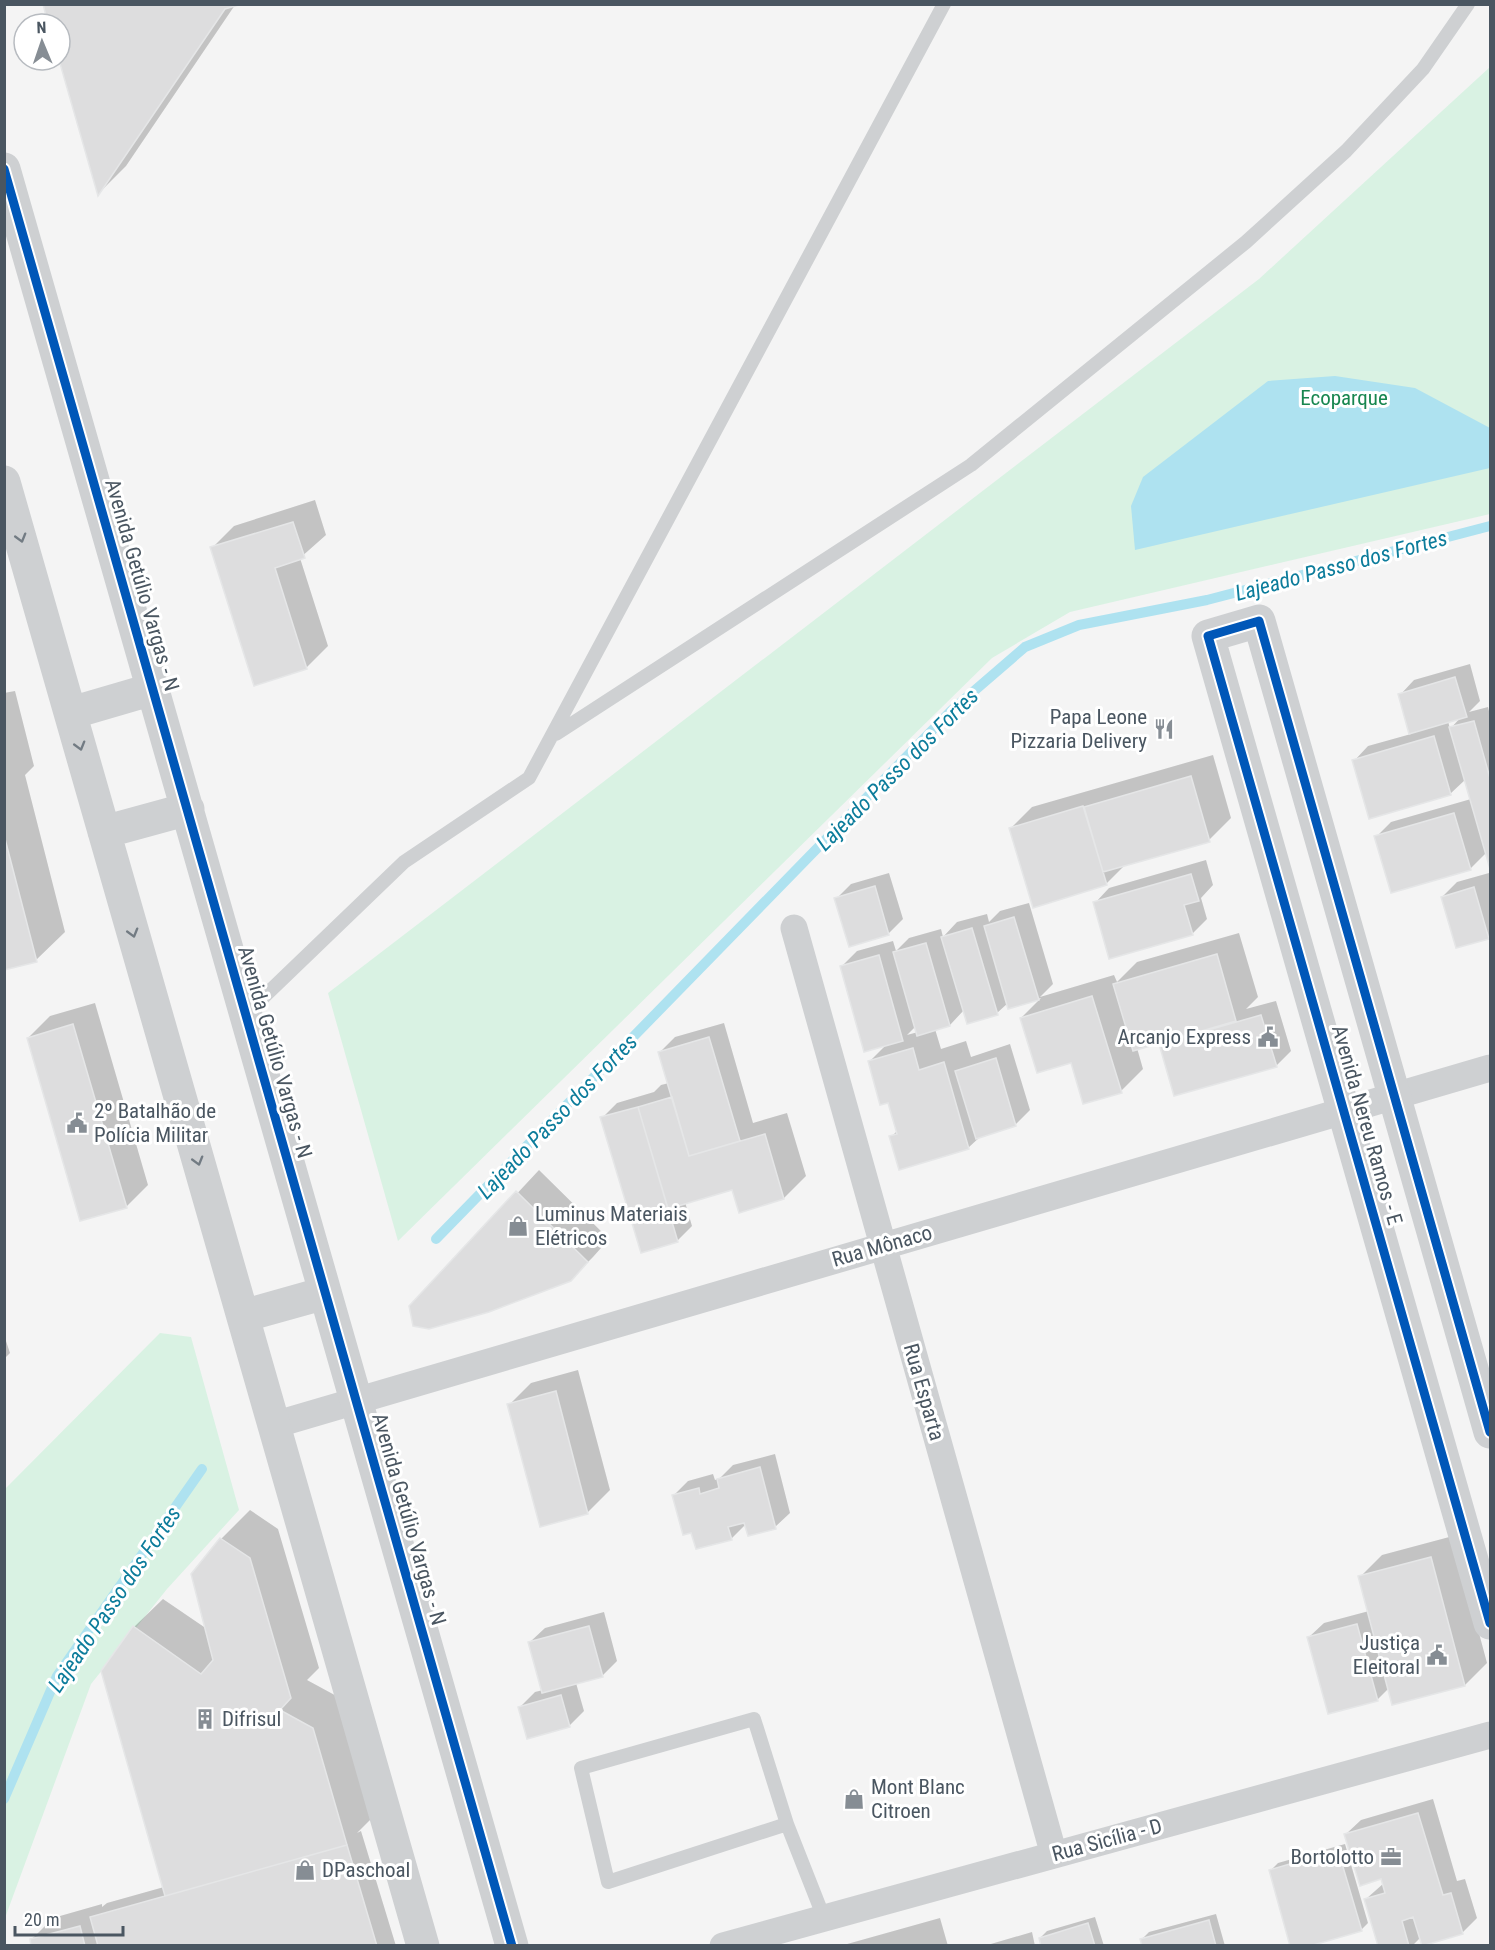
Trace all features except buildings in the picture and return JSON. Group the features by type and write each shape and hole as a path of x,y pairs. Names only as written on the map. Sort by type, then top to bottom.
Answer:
{"street":[{"name":"Avenida Getúlio Vargas - N","path":"4,169 11,213 188,809 512,1946"},
{"path":"4,482 423,1946"},
{"name":"Avenida Nereu Ramos - E","path":"1491,1432 1259,621 1208,636 1491,1623"},
{"path":"71,712 153,689"},
{"path":"104,832 188,809"},
{"path":"1280,887 1331,873"},
{"name":"Rua Esparta","path":"794,928 1054,1855"},
{"name":"Rua Mônaco","path":"274,1425 1491,1068"},
{"path":"243,1316 325,1293"},
{"path":"1420,1378 1471,1363"},
{"name":"Rua Sicília - D","path":"723,1946 1491,1735"}],"lane":[{"path":"246,1015 404,862 529,778 944,4"},
{"path":"554,735 971,465 1246,242 1346,151 1423,69 1468,4"},
{"path":"788,1824 608,1882 581,1768 754,1719 788,1824 824,1918"}],"green space":[{"name":"Ecoparque","path":"1490,67 1490,514 1070,612 992,658 398,1241 328,993 1259,279"},
{"path":"160,1333 191,1337 239,1510 167,1589 91,1684 5,1918 5,1489"}],"water":[{"path":"1335,376 1415,388 1490,428 1490,468 1135,550 1131,506 1143,477 1268,381"}],"waterway":[{"name":"Lajeado Passo dos Fortes","path":"436,1239 952,710 1025,647 1079,625 1207,600 1490,526"},
{"name":"Lajeado Passo dos Fortes","path":"4,1799 57,1676 202,1469"}],"cycle path":[{"path":"4,169 512,1946"},
{"path":"1490,1432 1259,621 1208,636 1490,1623"}],"place":[{"name":"Papa Leone Pizzaria Delivery","path":"1164,729"},
{"name":"Arcanjo Express","path":"1268,1037"},
{"name":"2º Batalhão de Polícia Militar","path":"77,1123"},
{"name":"Luminus Materiais Elétricos","path":"518,1226"},
{"name":"Justiça Eleitoral","path":"1437,1655"},
{"name":"Difrisul","path":"205,1719"},
{"name":"Mont Blanc Citroen","path":"854,1799"},
{"name":"Bortolotto","path":"1391,1857"},
{"name":"DPaschoal","path":"305,1870"}]}
